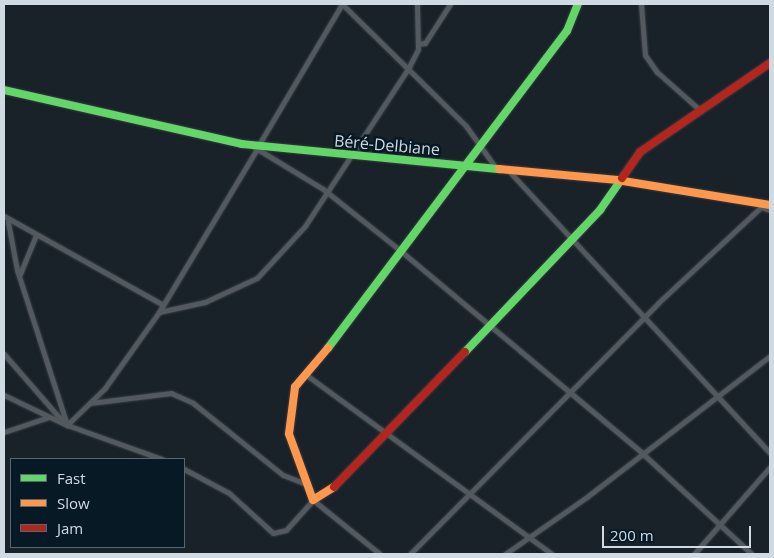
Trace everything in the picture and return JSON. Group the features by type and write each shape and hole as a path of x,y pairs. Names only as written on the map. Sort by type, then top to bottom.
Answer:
{"street":[{"path":"66,425 90,403 159,312 255,146 342,4 409,67 483,146 496,168"},
{"path":"159,312 205,302 258,278 305,226 409,67 418,44 417,4"},
{"path":"418,44 425,43 450,4"},
{"path":"380,554 313,500 289,434 295,387 403,252 483,146 567,31 578,4"},
{"path":"641,4 645,55 657,72 701,111"},
{"path":"185,470 229,493 273,533 286,530 313,500 343,481 487,324 600,210 617,180 640,152 770,63"},
{"name":"Béré-Delbiane","path":"4,90 255,146 617,180 761,207 770,205"},
{"path":"255,146 327,193 403,252 569,395 642,453 752,554"},
{"path":"507,169 770,453"},
{"path":"410,554 469,492 500,467 644,318 761,207 770,210"},
{"path":"4,216 8,222 20,274 66,425"},
{"path":"8,222 36,235 163,305"},
{"path":"20,274 36,235"},
{"path":"4,354 66,425"},
{"path":"505,554 719,396 770,356"},
{"path":"305,374 388,430 469,492 526,540 552,554"},
{"path":"90,403 171,393 200,409 283,475 307,484"},
{"path":"4,395 66,425 159,458"},
{"path":"4,432 48,416"},
{"path":"694,554 770,467"}],"traffic: fast":[{"path":"328,348 567,31 578,4"},
{"path":"4,90 242,144 499,169"},
{"path":"465,352 600,210 622,178"}],"traffic: slow":[{"path":"499,169 617,180 770,205"},
{"path":"328,348 295,387 289,434 313,500 334,487"}],"traffic: jam":[{"path":"622,178 640,152 770,63"},
{"path":"334,487 465,352"}]}
